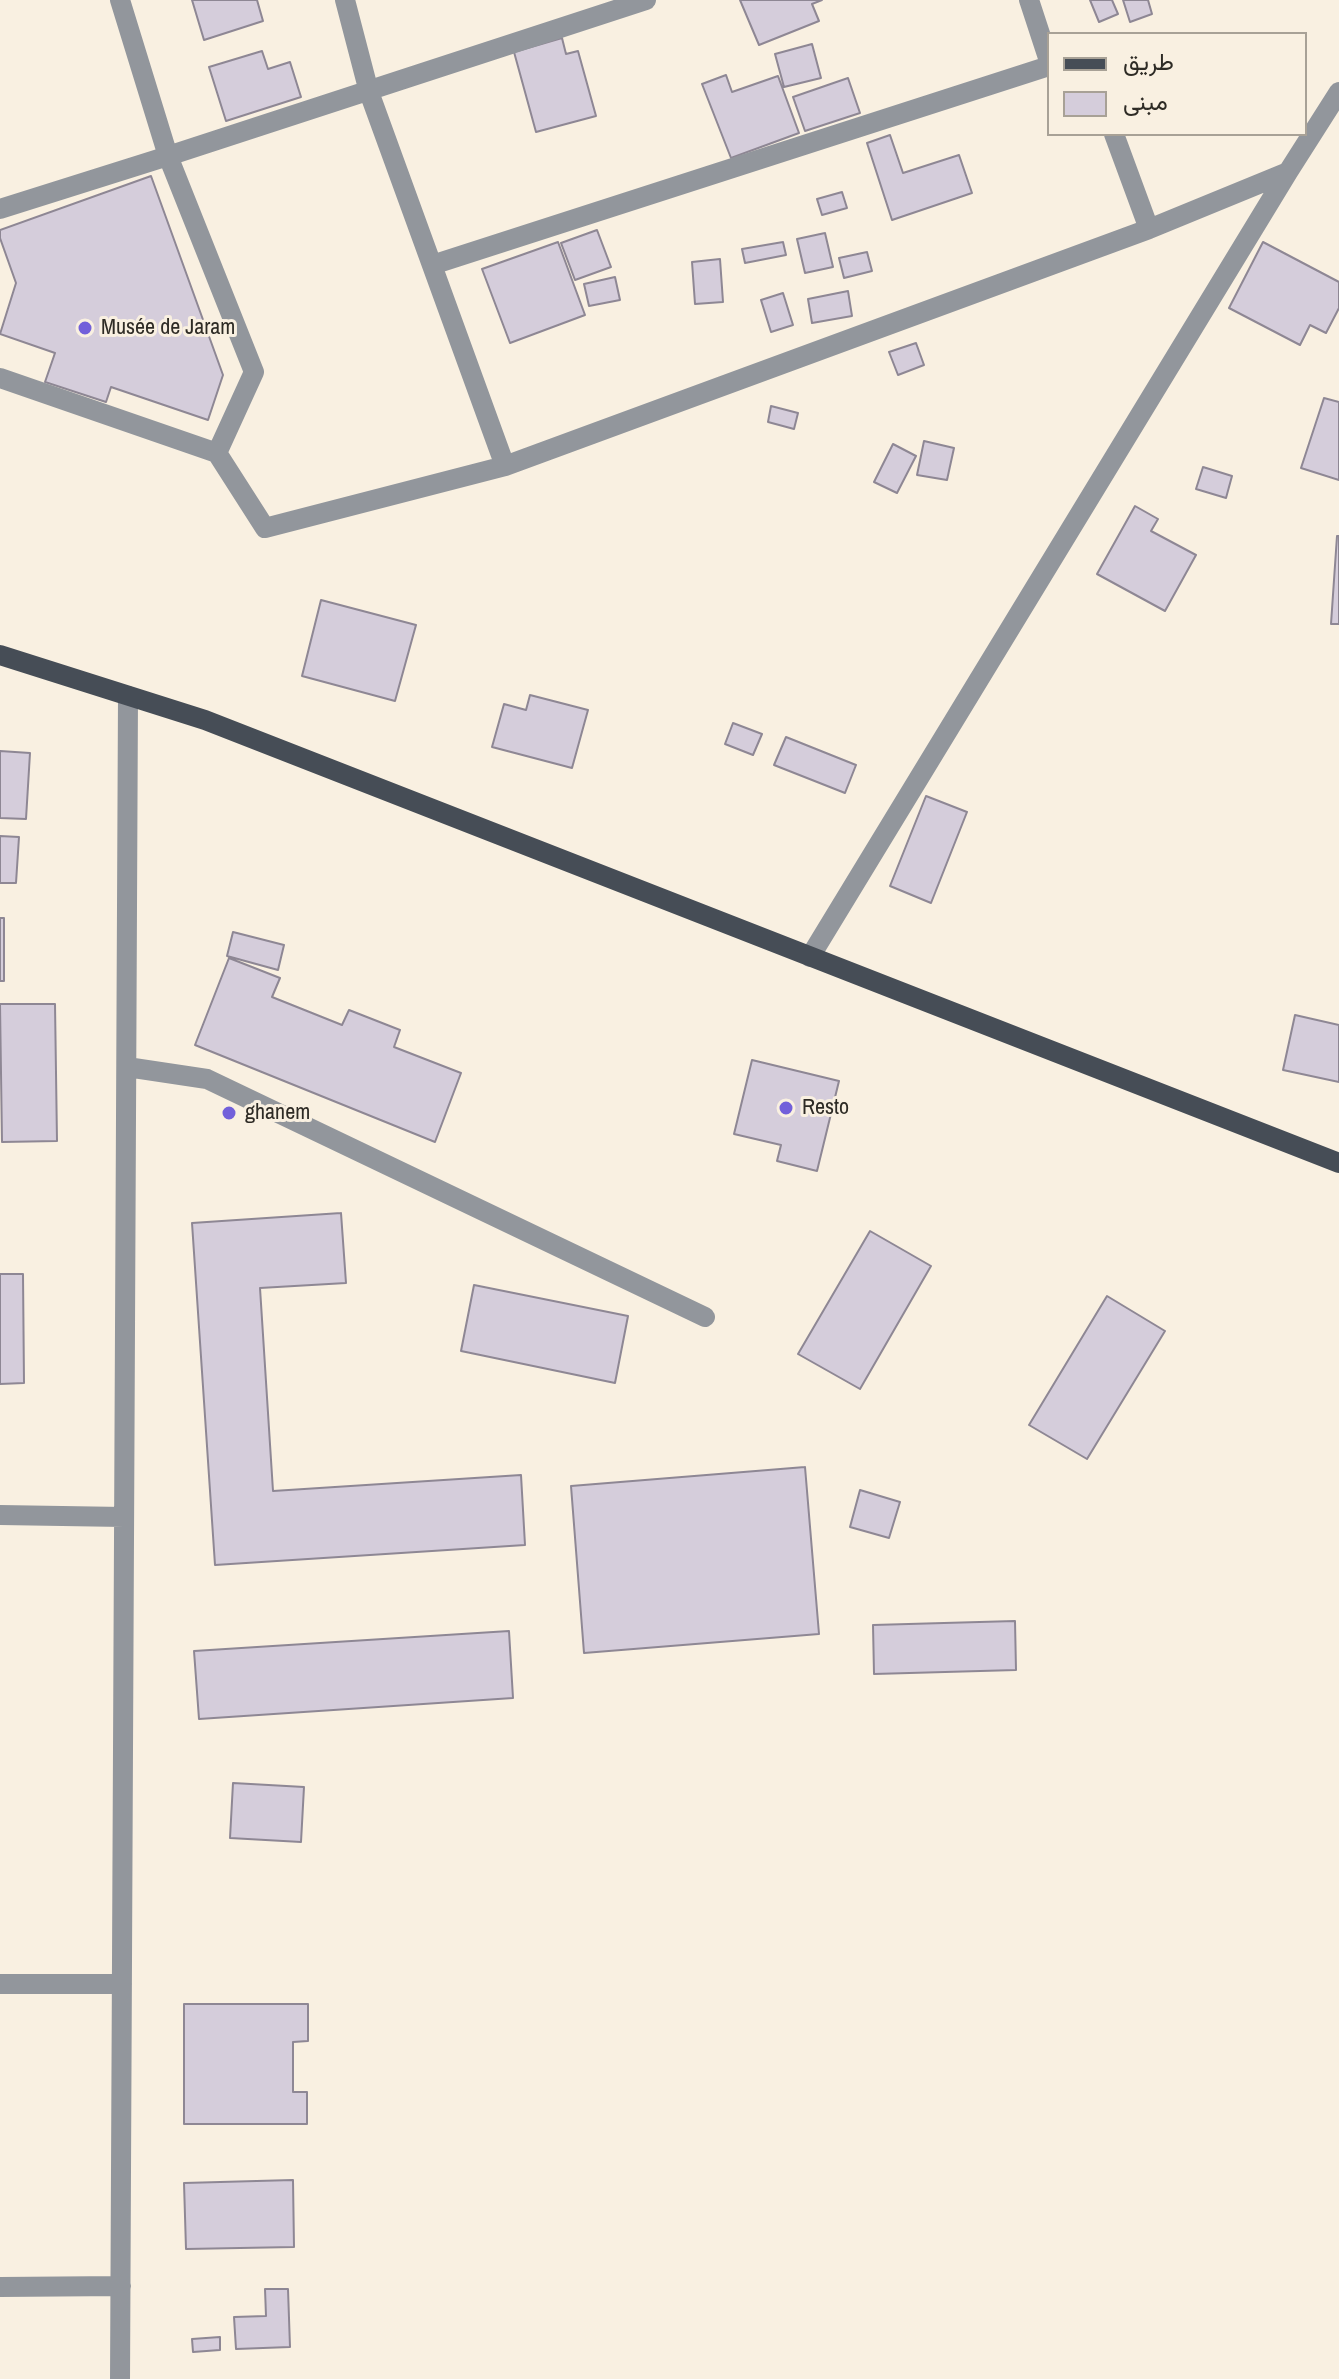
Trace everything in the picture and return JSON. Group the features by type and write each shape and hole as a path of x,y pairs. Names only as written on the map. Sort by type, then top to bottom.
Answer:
{"main road":[{"path":"0,655 205,720 1339,1163"}],"street":[{"path":"120,0 168,156 254,372 217,453"},
{"path":"345,0 369,92 505,466"},
{"path":"0,209 646,0"},
{"path":"1029,0 1047,57"},
{"path":"432,265 1047,64"},
{"path":"810,957 1339,92"},
{"path":"1115,136 1149,229"},
{"path":"0,378 217,453 265,528 505,466 1149,229 1288,172"},
{"path":"120,2379 128,696"},
{"path":"127,1067 207,1079 705,1317"},
{"path":"0,1515 124,1517"},
{"path":"0,1984 122,1984"},
{"path":"0,2287 121,2286"}],"building":[{"path":"192,0 257,0 263,21 204,40"},
{"path":"740,0 822,0 812,4 819,21 759,45"},
{"path":"1090,0 1112,0 1118,14 1099,22"},
{"path":"1123,0 1148,0 1152,14 1130,22"},
{"path":"562,38 566,54 578,51 596,116 536,132 514,52"},
{"path":"812,44 821,78 784,87 775,54"},
{"path":"262,51 268,69 290,62 301,97 226,121 209,67"},
{"path":"726,75 732,92 778,76 799,133 731,158 702,84"},
{"path":"848,78 860,113 805,131 793,97"},
{"path":"890,135 903,173 959,155 972,193 892,220 867,143"},
{"path":"151,176 223,375 208,420 111,387 106,402 45,382 55,353 0,334 16,283 0,230"},
{"path":"842,192 847,208 822,215 817,199"},
{"path":"597,230 611,267 575,280 561,243"},
{"path":"825,233 833,267 805,273 797,239"},
{"path":"558,242 585,315 510,343 482,269"},
{"path":"783,242 786,255 745,263 742,249"},
{"path":"1263,242 1339,282 1339,308 1326,333 1310,325 1300,345 1229,308"},
{"path":"867,252 872,271 844,278 839,258"},
{"path":"720,259 723,302 695,304 692,262"},
{"path":"615,277 620,300 589,306 584,284"},
{"path":"848,291 852,316 812,323 808,299"},
{"path":"783,293 793,325 771,332 761,300"},
{"path":"916,343 924,365 898,375 889,352"},
{"path":"1324,398 1339,402 1339,480 1301,468"},
{"path":"771,406 798,413 794,429 768,422"},
{"path":"924,441 954,448 947,480 917,475"},
{"path":"893,444 916,456 897,493 874,482"},
{"path":"1203,467 1232,476 1226,498 1196,489"},
{"path":"1135,506 1158,519 1151,531 1196,555 1165,611 1097,574"},
{"path":"1337,536 1339,624 1331,624"},
{"path":"321,600 416,625 395,701 302,676"},
{"path":"530,695 588,710 572,768 492,747 504,704 526,710"},
{"path":"733,723 762,734 753,755 725,744"},
{"path":"786,737 856,765 845,793 774,765"},
{"path":"0,751 30,753 26,819 0,818"},
{"path":"926,796 967,812 931,903 890,886"},
{"path":"0,836 19,837 16,883 0,883"},
{"path":"0,918 4,918 4,981 0,981"},
{"path":"233,932 284,945 278,970 227,956"},
{"path":"229,958 280,978 272,997 342,1025 349,1010 400,1030 394,1047 461,1073 435,1142 195,1045"},
{"path":"0,1004 55,1004 57,1141 2,1142"},
{"path":"1295,1015 1339,1025 1339,1082 1283,1070"},
{"name":"Resto","path":"752,1060 839,1081 817,1171 777,1161 781,1145 734,1134"},
{"path":"341,1213 346,1283 260,1288 273,1491 521,1475 525,1545 215,1565 192,1223"},
{"path":"870,1231 931,1266 860,1389 798,1354"},
{"path":"0,1274 23,1274 24,1383 0,1384"},
{"path":"474,1285 628,1316 615,1383 461,1351"},
{"path":"1107,1296 1165,1331 1087,1459 1029,1425"},
{"path":"805,1467 819,1634 584,1653 571,1486"},
{"path":"860,1490 900,1502 889,1538 850,1527"},
{"path":"1015,1621 1016,1670 874,1674 873,1625"},
{"path":"509,1631 513,1698 199,1719 194,1651"},
{"path":"233,1783 304,1787 301,1842 230,1838"},
{"path":"184,2004 308,2004 308,2041 293,2042 293,2092 307,2092 307,2124 184,2124"},
{"path":"293,2180 294,2247 186,2249 184,2183"},
{"path":"265,2289 288,2289 290,2347 236,2349 234,2317 266,2316"},
{"path":"220,2337 220,2350 193,2352 192,2339"}],"place":[{"name":"Musée de Jaram","path":"85,328"},
{"name":"Resto","path":"786,1108"},
{"name":"ghanem","path":"229,1113"}]}
